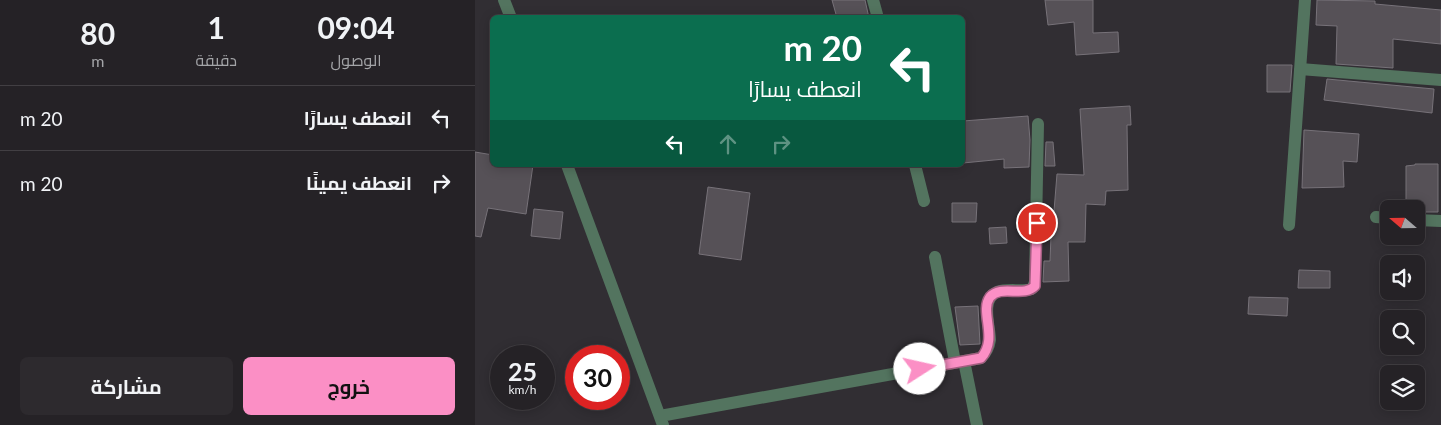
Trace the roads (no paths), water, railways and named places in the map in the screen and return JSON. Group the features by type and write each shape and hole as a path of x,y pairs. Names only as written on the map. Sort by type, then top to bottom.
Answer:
{"street":[{"path":"504,0 510,15"},
{"path":"873,0 877,15"},
{"path":"1289,225 1305,0"},
{"path":"1300,70 1441,80"},
{"path":"568,167 662,420 981,358 988,347 987,306 991,296 997,292 1027,290 1035,286 1038,124"},
{"path":"916,167 924,200"},
{"path":"1425,220 1441,221"},
{"path":"935,257 959,362 977,425"}]}
